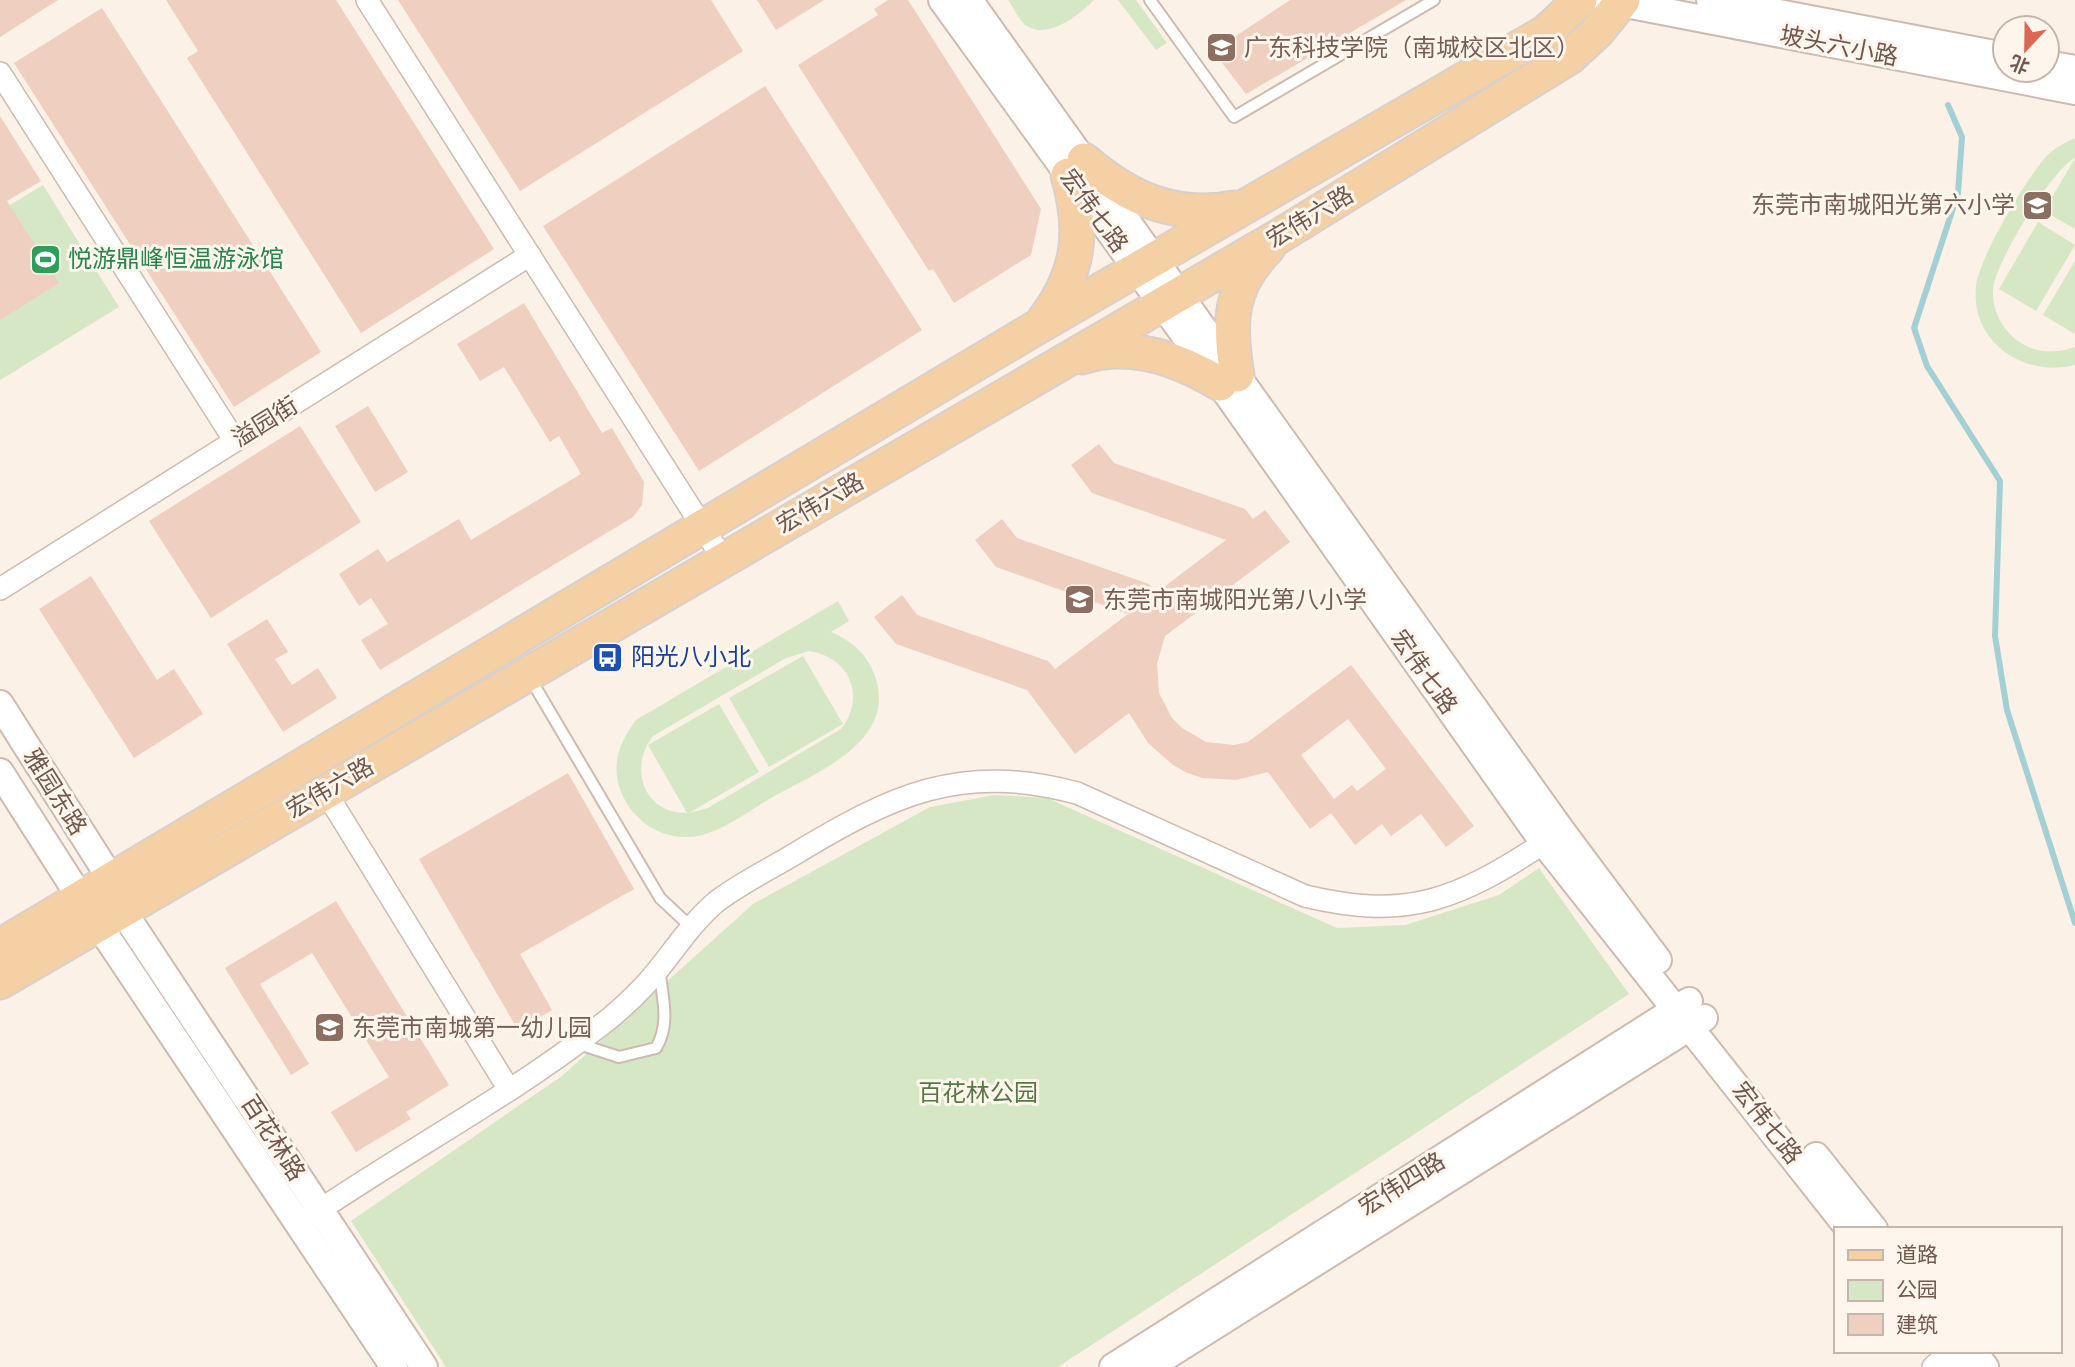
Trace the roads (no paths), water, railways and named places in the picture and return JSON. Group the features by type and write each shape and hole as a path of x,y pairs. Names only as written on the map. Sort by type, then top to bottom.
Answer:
{"main road":[{"name":"宏伟六路","path":"100,910 111,879 1039,326 1546,32 1580,0"},
{"name":"宏伟六路","path":"0,982 100,910 325,791 1281,235 1570,57 1597,32 1615,1"},
{"path":"1039,326 1059,300 1074,260 1078,239 1076,167 1143,201 1177,210 1213,212 1248,206"},
{"path":"1059,364 1092,354 1126,351 1159,355 1229,379 1230,336 1236,298 1253,263 1281,235"},
{"name":"宏伟六路","path":"0,946 100,910"}],"street":[{"path":"367,0 723,559"},
{"name":"宏伟七路","path":"942,0 1076,167"},
{"name":"宏伟七路","path":"969,0 1076,167 1146,265 1848,1227"},
{"name":"坡头六小路","path":"1710,0 1991,53"},
{"name":"坡头六小路","path":"1615,1 2075,91"},
{"path":"0,73 235,442"},
{"name":"溢园街","path":"0,589 530,256"},
{"name":"宏伟七路","path":"1229,379 1545,843 1872,1227"},
{"name":"雅园东路","path":"0,704 111,879"},
{"name":"雅园东路","path":"0,772 100,910"},
{"path":"299,1225 607,1020 647,982 691,927 717,902 828,834 899,797 958,782 1018,781 1077,793 1305,896 1345,905 1386,908 1427,902 1461,892 1492,877 1545,843"},
{"path":"325,791 508,1088"},
{"name":"百花林路","path":"100,910 321,1210 424,1367"},
{"name":"百花林路","path":"100,910 299,1225 394,1367"},
{"name":"宏伟四路","path":"1113,1367 1691,1014"},
{"name":"宏伟四路","path":"1149,1367 1691,1014"},
{"path":"1950,1358 1985,1367"}],"lane":[{"path":"1150,0 1234,117 1434,0"},
{"path":"527,673 660,898 691,927"},
{"path":"576,1043 619,1057 656,1048 663,1035 665,1021 659,967"}],"waterway":[{"path":"1948,105 1962,137 1958,193 1914,328 1927,366 2000,481 1995,636 2007,710 2075,923"}],"place":[{"name":"广东科技学院（南城校区北区）","path":"1221,48"},
{"name":"东莞市南城阳光第六小学","path":"2038,205"},
{"name":"悦游鼎峰恒温游泳馆","path":"45,259"},
{"name":"东莞市南城阳光第八小学","path":"1080,600"},
{"name":"阳光八小北","path":"608,657"},
{"name":"东莞市南城第一幼儿园","path":"329,1028"}],"park label":[{"name":"百花林公园","path":"978,1093"}]}
